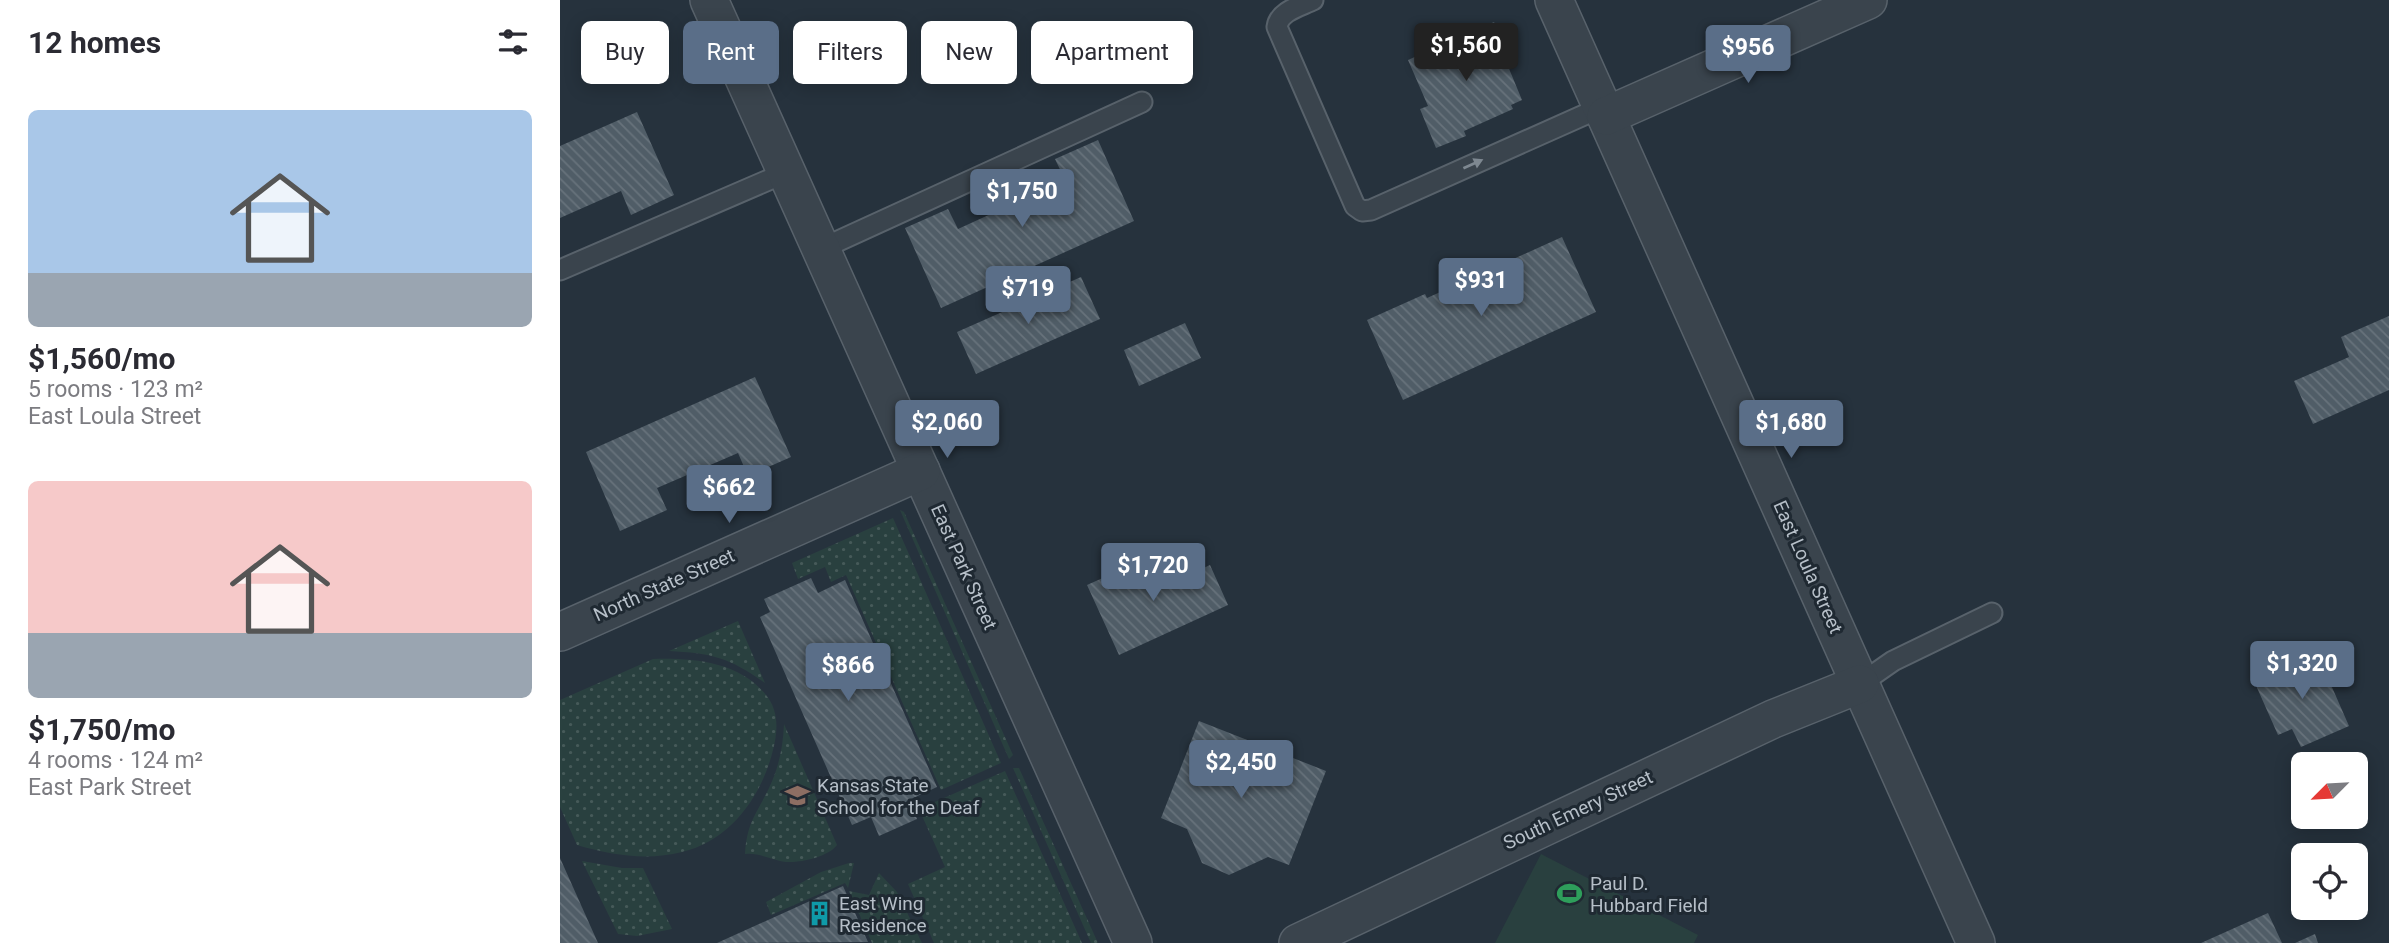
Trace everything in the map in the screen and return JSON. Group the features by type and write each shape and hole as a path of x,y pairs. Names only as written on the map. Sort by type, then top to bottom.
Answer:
{"street":[{"name":"East Park Street","path":"709,0 1133,943"},
{"name":"East Loula Street","path":"1554,0 1976,943"},
{"path":"1604,112 1867,0"},
{"name":"North State Street","path":"560,632 921,471"},
{"name":"South Emery Street","path":"1298,943 1773,719 1860,684"}],"lane":[{"path":"1313,0 1283,14 1277,27 1355,206 1362,211 1371,210 1604,112"},
{"path":"821,249 1142,102"},
{"path":"560,270 787,172"},
{"path":"1860,684 1893,660 1992,613"}],"green space":[{"path":"900,510 904,512 1013,755 1009,759"},
{"path":"893,518 1001,763 941,790 846,575 831,582 825,567 798,579 792,563"},
{"path":"738,621 765,683 720,658 669,651"},
{"path":"653,659 683,659 714,664 729,668 755,684 770,701 775,714 776,736 768,767 752,800 741,814 715,838 699,846 669,855 642,856 603,852 577,845 560,807 560,700"},
{"path":"784,724 837,845 822,855 796,862 745,854 750,826 778,765"},
{"path":"1013,768 1019,768 1098,943 1091,943"},
{"path":"1005,771 1082,943 934,943 908,884 945,867 919,809"},
{"name":"Paul D. Hubbard Field","path":"1541,854 1698,935 1694,943 1495,943"},
{"path":"582,861 622,868 643,868 672,929 637,936 618,934"},
{"path":"854,863 848,888 845,883 771,915 766,902 821,872"},
{"path":"879,873 897,892 922,943 872,943 849,891 869,895"}],"building":[{"path":"1494,22 1500,36 1507,33 1516,55 1505,59 1522,100 1511,105 1513,109 1464,131 1466,136 1436,148 1420,109 1428,106 1408,60"},
{"path":"637,112 674,195 631,215 621,191 560,218 560,146"},
{"path":"1098,140 1134,221 941,308 905,228 948,209 958,229 1065,180 1055,159"},
{"path":"1562,237 1596,312 1403,400 1367,320 1425,294 1427,298"},
{"path":"1081,277 1100,319 976,374 957,332"},
{"path":"2389,316 2389,390 2313,424 2294,381 2349,357 2341,337"},
{"path":"1185,323 1201,358 1139,386 1124,350"},
{"path":"755,377 791,457 748,476 738,453 657,488 667,510 620,531 586,452"},
{"path":"1152,556 1165,586 1210,565 1228,605 1119,655 1087,585"},
{"path":"811,578 818,593 845,580 937,787 909,800 917,819 879,836 871,817 852,825 760,617 770,612 764,599"},
{"path":"2317,653 2349,726 2301,747 2292,729 2278,735 2254,681"},
{"path":"1199,721 1326,771 1289,865 1268,857 1229,875 1202,863 1187,829 1161,818"},
{"path":"560,858 598,943 560,943"},
{"name":"East Wing Residence","path":"843,886 868,942 717,943"},
{"path":"2268,913 2282,943 2201,943"},
{"path":"2315,934 2318,943 2295,943"}],"place":[{"name":"Kansas State School for the Deaf","path":"797,796"},
{"name":"Paul D. Hubbard Field","path":"1570,894"},
{"name":"East Wing Residence","path":"819,914"}]}
